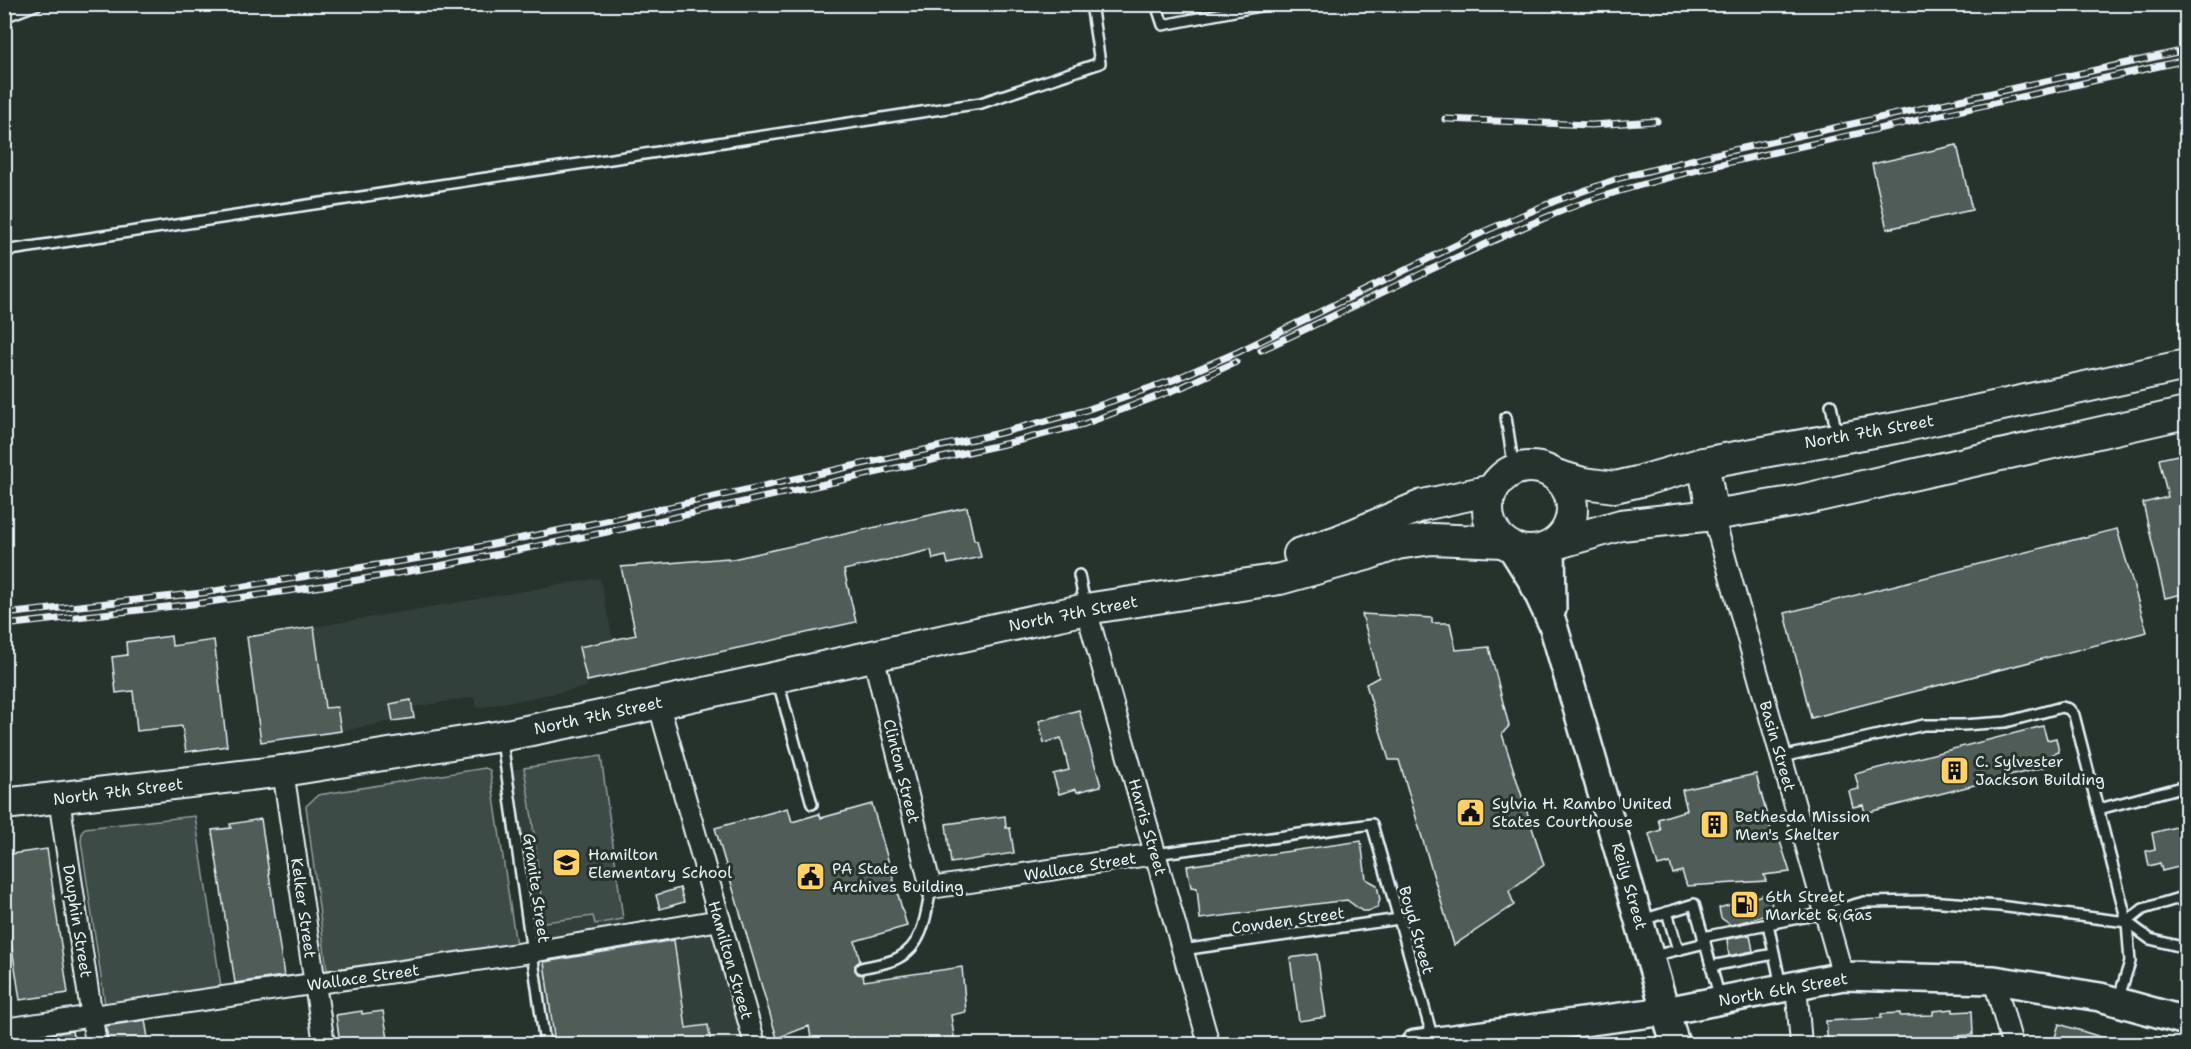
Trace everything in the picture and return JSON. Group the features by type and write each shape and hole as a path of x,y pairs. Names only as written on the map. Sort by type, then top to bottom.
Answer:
{"main road":[{"name":"North 7th Street","path":"1514,470 1527,467 1541,468 1583,483 1614,487 1703,463 1901,427 2187,365"},
{"name":"North 7th Street","path":"4,804 283,771 501,736 1086,609 1280,579 1397,544 1432,539 1508,545 1525,552 1538,551 1621,525 1713,515 1792,502 2187,413"},
{"path":"1703,463 1713,515"},
{"path":"1508,545 1494,531 1489,518 1488,504 1492,490 1498,482 1514,470"},
{"path":"1553,474 1563,483 1570,495 1572,508 1571,521 1565,534 1553,545"},
{"name":"North 7th Street","path":"1185,592 1338,542 1423,505 1492,490"},
{"name":"Reily Street","path":"1508,545 1532,580 1554,625 1675,1044"},
{"name":"Reily Street","path":"1553,545 1550,576 1554,625"},
{"name":"North 6th Street","path":"1427,1044 1666,1011 1843,976 1994,980 2100,997 2187,1022"}],"street":[{"name":"Basin Street","path":"1713,515 1843,976"},
{"name":"Harris Street","path":"1086,609 1209,1044"},
{"name":"Clinton Street","path":"873,655 931,888"},
{"name":"Hamilton Street","path":"658,702 755,1044"},
{"name":"Kelker Street","path":"283,771 324,1044"},
{"name":"Dauphin Street","path":"59,798 96,1044"},
{"name":"Wallace Street","path":"931,888 1155,854"},
{"name":"Wallace Street","path":"4,1029 531,952 720,920"},
{"path":"1994,980 2012,1044"},
{"path":"1789,987 1801,1044"}],"lane":[{"path":"4,17 38,4"},
{"path":"4,251 981,103 1100,63 1092,4"},
{"path":"1156,4 1163,25 1270,4"},
{"path":"1831,405 1837,437"},
{"path":"1506,417 1514,470"},
{"path":"1079,575 1086,609"},
{"path":"777,676 812,804"},
{"path":"1781,757 1924,725 2006,722 2062,707 2069,709 2074,715 2127,922 2130,962 2118,1002"},
{"name":"Granite Street","path":"501,736 545,1044"},
{"path":"2099,809 2187,786"},
{"name":"Wallace Street","path":"1155,854 1372,824"},
{"name":"Boyd Street","path":"1372,824 1399,919 1427,1044"},
{"path":"861,968 897,959 917,943 931,888"},
{"path":"2127,922 2143,909 2187,896"},
{"path":"1650,956 1678,950 1704,940 1864,902 1928,901 1999,906 2127,922 2150,939 2187,948"},
{"path":"1640,920 1694,904 1720,1000"},
{"path":"1667,912 1678,950"},
{"name":"Cowden Street","path":"1182,950 1399,919"},
{"path":"1768,924 1774,954 1789,987"},
{"path":"1711,966 1774,954"}],"shaded area":[{"path":"600,578 613,640 580,648 587,687 477,708 474,697 413,707 411,700 391,704 393,721 341,731 337,707 325,708 314,627"},
{"name":"Hamilton Elementary School","path":"601,756 626,936 720,920 755,1044 545,1044 506,771"},
{"path":"601,756 623,919 595,924 593,916 544,922 524,768"},
{"path":"485,768 490,770 516,945 327,970 306,806 318,795"},
{"path":"195,816 221,987 105,1004 81,841 82,831 85,828"}],"building":[{"path":"1957,145 1972,210 1887,229 1872,164"},
{"path":"2187,453 2187,593 2165,598 2143,503 2168,497 2159,459"},
{"path":"967,507 974,540 977,540 981,557 948,564 946,556 933,559 931,550 844,570 856,622 587,681 579,647 636,635 621,567 728,558 728,560"},
{"path":"2117,529 2147,632 1811,718 1785,613"},
{"name":"Sylvia H. Rambo United States Courthouse","path":"1362,614 1432,618 1432,623 1450,623 1456,650 1489,647 1509,726 1502,734 1544,865 1509,891 1514,905 1454,945 1399,760 1389,760 1366,684 1379,677"},
{"path":"314,627 325,708 337,707 341,731 261,742 247,637"},
{"path":"171,636 172,646 214,640 227,746 186,752 182,726 137,731 133,691 116,693 112,657 127,655 126,642"},
{"path":"411,700 414,718 393,721 390,704"},
{"path":"1079,710 1101,786 1059,794 1053,774 1069,770 1061,738 1044,743 1039,721"},
{"name":"C. Sylvester Jackson Building","path":"2043,726 2047,740 2056,738 2059,752 2051,755 2053,765 1865,813 1863,805 1853,807 1849,791 1859,789 1855,774"},
{"name":"Bethesda Mission Men's Shelter","path":"1756,774 1773,838 1778,835 1790,872 1764,875 1766,881 1687,886 1682,871 1673,874 1670,863 1658,866 1649,834 1661,830 1658,819 1687,810 1682,790"},
{"name":"PA State Archives Building","path":"872,804 907,926 855,941 860,961 855,965 855,970 858,974 863,975 864,981 962,967 966,1012 951,1015 955,1044 812,1044 809,1026 777,1038 715,828 788,808 792,822 819,814 821,818"},
{"path":"1005,816 1006,828 1010,828 1014,853 951,863 946,824"},
{"path":"261,819 284,976 235,983 212,830 231,828 230,824"},
{"path":"2187,824 2187,865 2162,871 2160,863 2149,866 2146,851 2155,849 2152,833"},
{"path":"1361,841 1366,879 1377,885 1380,900 1377,908 1362,911 1347,900 1200,919 1197,888 1191,887 1187,866"},
{"path":"47,849 68,993 20,1000 4,895 4,855"},
{"path":"680,888 684,902 660,909 656,895"},
{"name":"6th Street Market & Gas","path":"1769,893 1774,913 1731,925 1721,918 1719,908"},
{"path":"1750,935 1753,951 1729,956 1727,939"},
{"path":"674,940 686,1028 708,1025 711,1044 555,1044 544,962"},
{"path":"1317,954 1326,1017 1299,1021 1290,958"},
{"path":"1953,1009 1953,1012 1972,1011 1973,1035 1955,1036 1955,1041 1936,1042 1936,1044 1828,1044 1826,1021 1881,1018 1881,1014 1933,1015 1933,1011"},
{"path":"362,1011 362,1014 383,1011 389,1044 340,1044 336,1015"},
{"path":"145,1020 149,1044 109,1044 106,1026"},
{"path":"2059,1024 2114,1041 2114,1044 2053,1044"},
{"path":"72,1031 75,1044 19,1044 18,1039"}],"railway":[{"path":"4,614 202,593 439,555 620,518 1000,433 1083,411 1173,380 1238,352 1483,232 1555,201 1620,178 1707,156 2186,50"},
{"path":"1261,350 1484,245 1559,212 1613,193 1704,168 2186,60"},
{"path":"1445,119 1591,125 1657,121"},
{"path":"4,625 202,603 323,586 439,566 622,529 1009,443 1084,424 1182,387 1236,362"}],"place":[{"name":"C. Sylvester Jackson Building","path":"1954,770"},
{"name":"Sylvia H. Rambo United States Courthouse","path":"1471,812"},
{"name":"Bethesda Mission Men's Shelter","path":"1714,825"},
{"name":"Hamilton Elementary School","path":"567,863"},
{"name":"PA State Archives Building","path":"811,877"},
{"name":"6th Street Market & Gas","path":"1744,905"}]}
